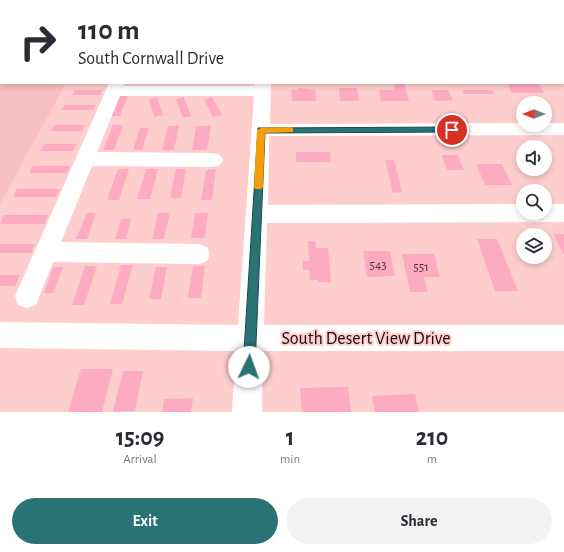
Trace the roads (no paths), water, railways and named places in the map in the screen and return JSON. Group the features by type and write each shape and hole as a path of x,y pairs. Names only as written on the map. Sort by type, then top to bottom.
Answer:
{"street":[{"path":"27,296 115,87 263,87 247,412"},
{"path":"261,130 564,129"},
{"path":"85,159 213,160"},
{"path":"257,214 564,213"},
{"path":"45,252 199,254"},
{"name":"South Desert View Drive","path":"0,335 251,338 564,338"}]}
